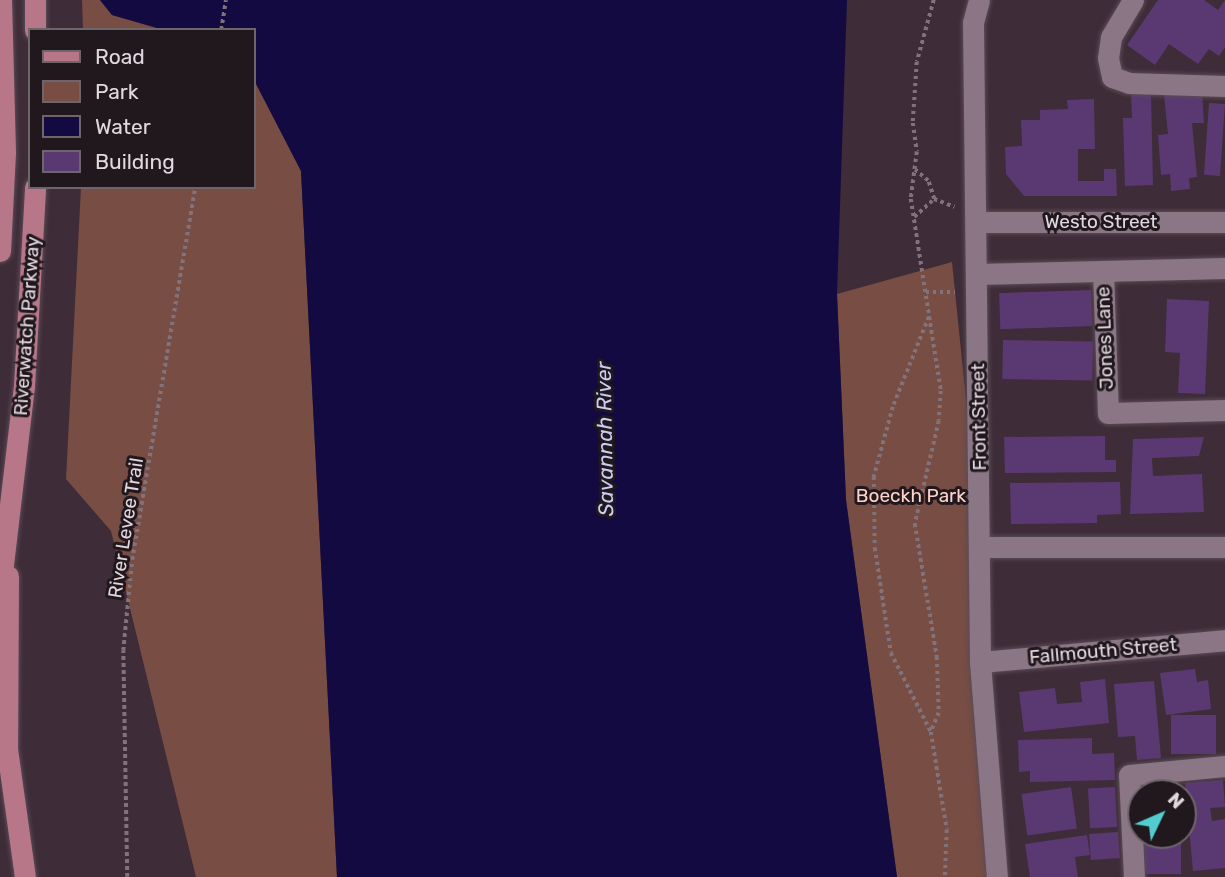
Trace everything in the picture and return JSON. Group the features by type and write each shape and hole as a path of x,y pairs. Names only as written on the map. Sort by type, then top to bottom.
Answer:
{"main road":[{"name":"Riverwatch Parkway","path":"0,251 5,152 1,0"},
{"path":"35,0 35,28"},
{"path":"0,183 5,152"},
{"name":"Riverwatch Parkway","path":"0,590 25,373 35,189"},
{"path":"9,513 7,749 25,877"}],"street":[{"name":"Front Street","path":"979,0 973,23 981,547 980,662 997,877"},
{"path":"1133,0 1111,37 1108,58 1112,77 1129,83 1225,86"},
{"name":"Westo Street","path":"976,222 1225,222"},
{"path":"977,274 1225,268"},
{"name":"Jones Lane","path":"1102,271 1108,413 1225,410"},
{"path":"981,547 1225,547"},
{"name":"Fallmouth Street","path":"980,662 1225,640"},
{"path":"1134,877 1129,775 1225,766"}],"path":[{"path":"221,28 226,0"},
{"path":"931,732 939,713 936,657 915,524 939,421 941,391 914,217 917,62 934,0"},
{"path":"915,170 928,181 934,199"},
{"name":"River Levee Trail","path":"127,877 123,651 132,560 156,432 195,189"},
{"path":"934,199 958,208"},
{"path":"914,217 934,199"},
{"path":"926,292 961,292"},
{"path":"930,315 893,407 874,477 875,548 891,653 931,732 947,830 946,877"}],"green space":[{"path":"82,0 100,0 112,15 157,28 83,28"},
{"path":"256,84 301,171 337,877 196,877 111,531 66,479 81,189 256,189"},
{"name":"Boeckh Park","path":"952,262 981,547 997,877 897,877 846,500 837,294"}],"water":[{"name":"Savannah River","path":"100,0 847,0 837,294 846,500 897,877 337,877 301,171 256,84 256,28 157,28 112,15"}],"building":[{"path":"1158,0 1204,0 1218,10 1225,0 1225,47 1219,56 1209,49 1198,64 1169,44 1155,65 1127,45"},
{"path":"1202,92 1204,123 1192,123 1197,177 1189,178 1190,189 1171,191 1170,174 1161,175 1158,135 1168,134 1164,95"},
{"path":"1131,94 1151,94 1153,185 1125,186 1123,118 1132,118"},
{"path":"1094,99 1095,149 1078,149 1078,181 1104,181 1104,169 1116,169 1117,196 1024,196 1006,174 1005,147 1022,146 1021,120 1040,120 1040,110 1068,109 1067,100"},
{"path":"1209,103 1225,104 1220,176 1204,175"},
{"path":"1091,290 1092,326 1000,329 999,293"},
{"path":"1167,299 1209,301 1205,394 1178,393 1180,353 1165,352"},
{"path":"1003,340 1093,342 1092,381 1002,379"},
{"path":"1105,436 1105,460 1116,460 1116,472 1005,473 1004,437"},
{"path":"1204,437 1199,456 1152,458 1153,476 1202,474 1204,512 1130,514 1133,439"},
{"path":"1120,482 1121,514 1097,515 1097,523 1011,524 1010,483"},
{"path":"1195,669 1197,682 1208,680 1211,709 1166,715 1160,673"},
{"path":"1105,679 1109,723 1024,732 1019,692 1055,688 1057,704 1082,702 1080,682"},
{"path":"1154,681 1161,758 1137,760 1135,736 1118,737 1114,684"},
{"path":"1171,715 1216,715 1216,754 1171,754"},
{"path":"1092,738 1092,754 1114,753 1115,780 1030,782 1030,771 1019,772 1018,740"},
{"path":"1223,780 1225,807 1210,808 1212,821 1225,819 1225,868 1193,871 1191,849 1197,849 1197,782"},
{"path":"1071,787 1077,829 1027,836 1021,794"},
{"path":"1115,787 1117,827 1090,828 1088,788"},
{"path":"1118,832 1120,858 1091,860 1089,834"},
{"path":"1087,835 1090,855 1075,857 1078,877 1030,877 1025,844"},
{"path":"1143,849 1181,849 1181,874 1143,874"}]}
